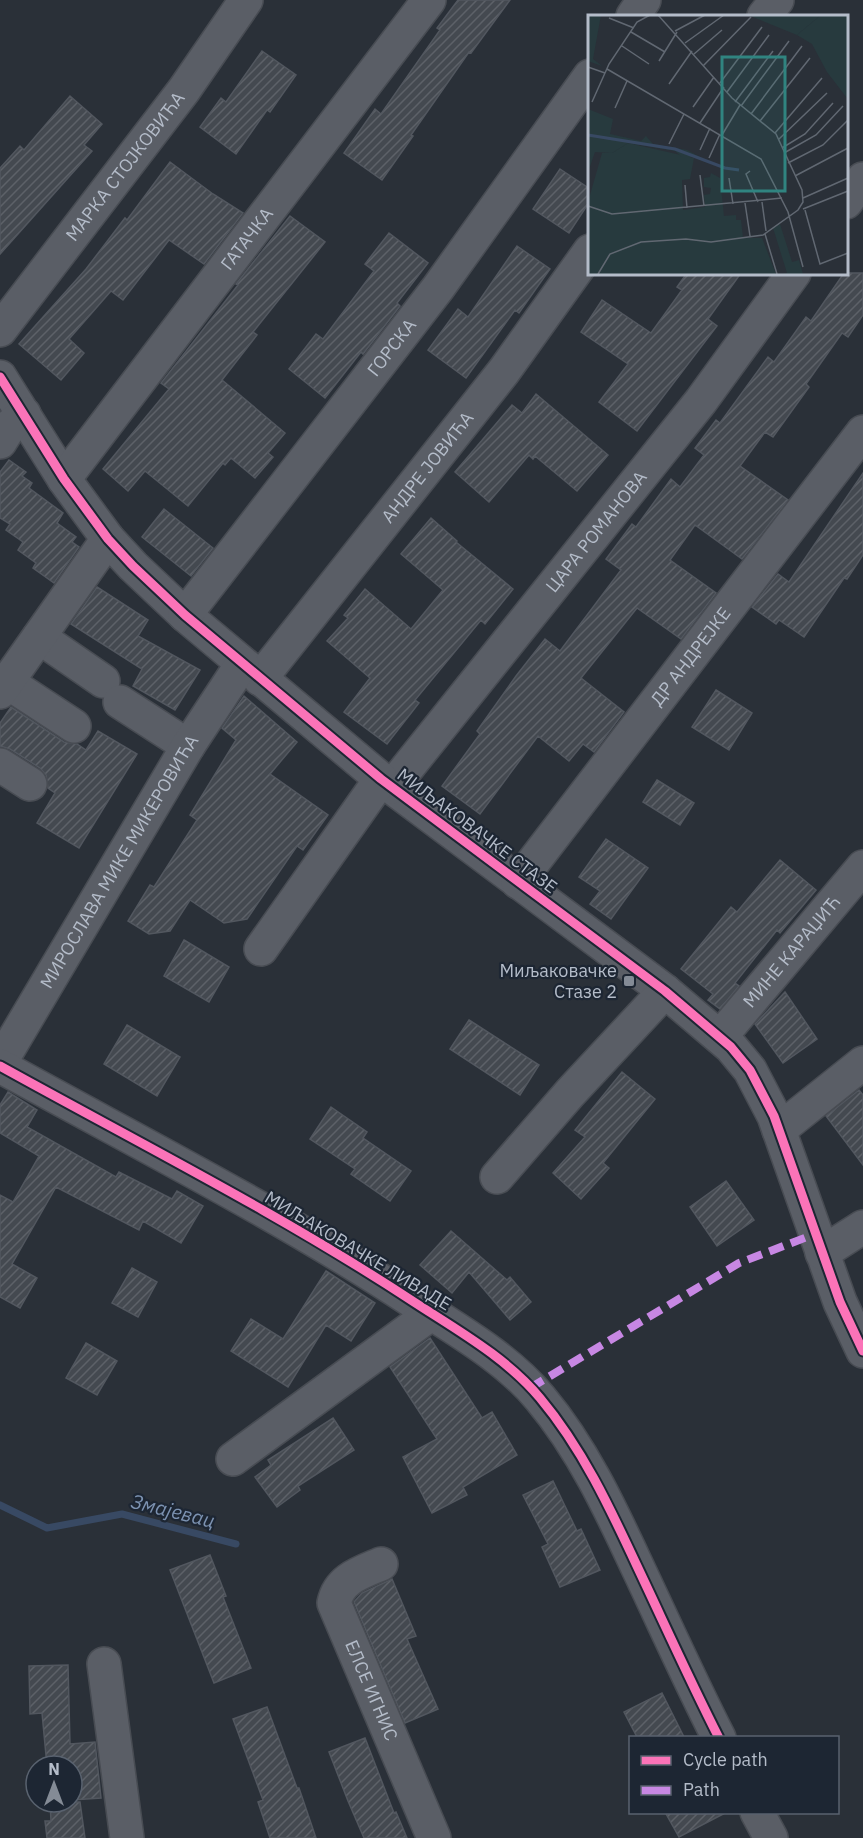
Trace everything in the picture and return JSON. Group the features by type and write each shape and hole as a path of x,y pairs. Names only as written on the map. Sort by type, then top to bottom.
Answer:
{"street":[{"name":"МАРКА СТОЈКОВИЋА","path":"0,330 184,90 246,0"},
{"name":"ГАТАЧКА","path":"64,479 429,0"},
{"path":"634,15 644,0"},
{"path":"765,15 777,0"},
{"name":"ГОРСКА","path":"185,615 438,288 588,79"},
{"path":"848,199 863,179"},
{"name":"АНДРЕ ЈОВИЋА","path":"251,672 504,371 588,254"},
{"name":"ЦАРА РОМАНОВА","path":"261,950 387,783 701,401 793,274"},
{"name":"МИЉАКОВАЧКЕ СТАЗЕ","path":"0,377 64,479 108,539 185,615 387,783 665,990 721,1036 750,1070 764,1096 779,1130 822,1253 856,1315 863,1351"},
{"path":"0,442 10,426 24,414"},
{"name":"ДР АНДРЕЈКЕ","path":"518,882 863,432"},
{"path":"74,726 3,687 108,539"},
{"path":"39,637 188,746"},
{"name":"МИРОСЛАВА МИКЕ МИКЕРОВИЋА","path":"0,1065 188,746 251,672"},
{"path":"0,765 30,784"},
{"name":"МИНЕ КАРАЏИЋ","path":"721,1036 863,867"},
{"path":"497,1177 570,1093 665,990"},
{"path":"779,1130 863,1063"},
{"name":"МИЉАКОВАЧКЕ ЛИВАДЕ","path":"0,1065 361,1268 432,1313 519,1376 539,1396 562,1427 605,1498 719,1736"},
{"path":"822,1253 863,1227"},
{"path":"233,1459 432,1313"},
{"name":"ЕЛСЕ ИГНИС","path":"381,1564 347,1579 336,1592 334,1604 434,1838"},
{"path":"104,1664 127,1838"},
{"path":"758,1814 771,1838"}],"building":[{"path":"458,0 510,0 471,53 469,52 382,180 344,153 375,109 381,114 440,30 437,28"},
{"path":"262,51 296,75 270,112 267,110 236,154 200,127 221,98 226,102"},
{"path":"70,96 102,124 84,145 92,151 0,254 0,168 20,146 24,150"},
{"path":"170,162 243,213 204,264 169,240 123,300 111,291 69,339 84,353 61,380 19,344 86,269 125,218 127,220"},
{"path":"560,169 588,188 588,204 569,233 533,209"},
{"path":"290,216 325,242 253,332 257,335 222,380 285,433 268,453 273,457 255,478 231,458 225,465 223,463 188,506 145,471 128,491 103,469 169,389 161,383"},
{"path":"389,233 428,263 397,303 400,306 325,398 289,369 316,334 323,339 374,271 365,264"},
{"path":"517,246 550,269 519,313 515,310 466,378 428,350 458,309 468,317"},
{"path":"863,273 863,315 848,337 842,333 806,384 809,387 773,437 765,432 740,466 788,500 742,559 695,525 670,560 716,593 681,639 637,608 581,678 624,712 594,752 583,744 569,761 538,736 480,814 442,786 480,734 477,731 545,639 560,651 621,570 606,559 632,524 636,527 671,479 680,487 704,455 695,448 716,420 720,423 768,357 774,362 806,317 811,321 843,274"},
{"path":"686,274 740,274 708,319 717,326 637,431 599,402 628,364 581,332 602,300 651,333 682,290 677,287"},
{"path":"536,394 608,455 577,491 535,456 533,459 529,455 489,502 455,472 512,405 522,413"},
{"path":"9,460 26,472 22,476 32,483 29,488 63,513 57,523 76,537 72,542 79,547 54,583 33,568 36,563 18,550 23,542 6,530 10,524 0,518 0,472"},
{"path":"863,473 863,555 847,579 844,578 804,637 779,620 776,624 752,607 778,574 789,582"},
{"path":"164,509 213,548 191,576 142,537"},
{"path":"431,518 513,589 485,624 481,620 415,700 419,703 387,744 344,712 370,678 327,641 348,618 344,615 365,589 411,629 443,590 401,554"},
{"path":"97,587 148,620 138,636 200,670 175,710 133,686 142,669 71,624"},
{"path":"716,690 752,713 729,750 692,727"},
{"path":"244,696 297,742 270,774 328,815 303,850 297,846 247,919 224,923 190,900 170,931 149,934 128,921 150,885 154,887 197,820 190,815 236,740 222,728"},
{"path":"11,707 64,742 77,744 86,750 98,731 137,754 79,848 37,823 55,793 48,788 46,775 40,768 10,749 0,746 0,723"},
{"path":"657,780 694,803 680,825 643,802"},
{"path":"606,839 648,868 611,919 590,904 600,891 579,877"},
{"path":"780,860 816,890 780,933 777,930 735,983 739,986 720,1009 708,1000 713,994 681,969 731,907 737,912"},
{"path":"184,940 229,967 209,1002 164,976"},
{"path":"785,992 817,1039 783,1063 755,1024"},
{"path":"469,1020 539,1065 520,1095 450,1049"},
{"path":"127,1025 180,1057 157,1096 104,1064"},
{"path":"622,1072 655,1099 603,1163 609,1168 581,1199 553,1173 585,1137 575,1130"},
{"path":"859,1090 863,1095 863,1165 826,1116"},
{"path":"8,1092 37,1110 27,1127 116,1177 119,1172 172,1199 177,1191 203,1206 181,1243 143,1221 139,1230 56,1187 12,1264 37,1278 20,1308 0,1297 0,1195 13,1202 39,1156 0,1133 0,1105"},
{"path":"331,1107 367,1132 363,1138 411,1171 390,1201 351,1174 355,1169 310,1139"},
{"path":"726,1181 754,1220 717,1246 690,1207"},
{"path":"451,1231 507,1280 510,1277 531,1302 510,1320 469,1272 452,1293 420,1265"},
{"path":"132,1268 157,1282 138,1317 112,1303"},
{"path":"326,1271 375,1303 351,1341 326,1325 288,1387 231,1351 251,1319 283,1339"},
{"path":"430,1338 482,1418 492,1412 517,1455 463,1487 467,1495 432,1513 403,1457 437,1439 390,1367"},
{"path":"86,1343 117,1361 97,1395 66,1378"},
{"path":"333,1418 354,1450 298,1486 300,1490 277,1507 255,1477 271,1465 268,1460"},
{"path":"553,1481 577,1531 581,1529 600,1570 560,1587 542,1547 548,1544 523,1495"},
{"path":"210,1555 226,1596 223,1597 251,1668 214,1683 170,1570"},
{"path":"392,1579 416,1636 407,1639 438,1709 405,1723 354,1602 362,1593"},
{"path":"68,1665 70,1744 95,1742 101,1798 84,1799 84,1754 46,1754 42,1713 30,1714 29,1666"},
{"path":"662,1693 684,1736 636,1736 624,1712"},
{"path":"267,1707 316,1838 270,1838 258,1802 263,1800 233,1719"},
{"path":"365,1738 394,1813 396,1812 407,1838 364,1838 348,1801 329,1752"},
{"path":"51,1814 82,1814 85,1838 47,1838 45,1821 51,1821"},
{"path":"666,1814 723,1814 679,1837"}],"waterway":[{"name":"Змајевац","path":"0,1505 47,1528 122,1514 236,1544"}],"marked path":[{"path":"530,1388 739,1263 815,1234"}],"cycle path":[{"path":"0,377 64,479 108,539 185,615 381,779 665,991 731,1047 750,1070 774,1116 840,1302 863,1351"},
{"path":"0,1066 210,1180 313,1239 464,1334 512,1370 555,1417 594,1479 718,1736"}],"place":[{"name":"Миљаковачке Стазе 2","path":"629,981"}]}
